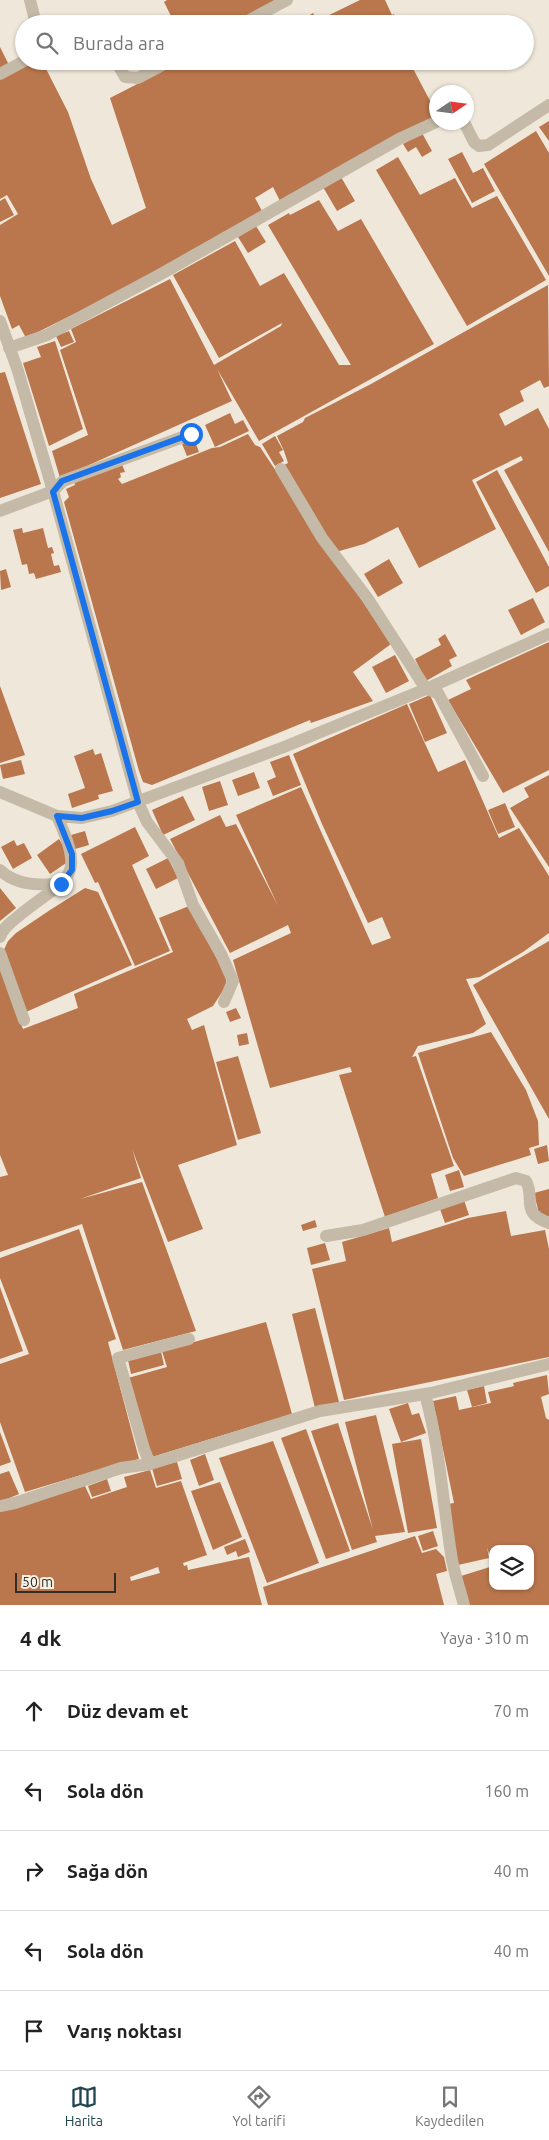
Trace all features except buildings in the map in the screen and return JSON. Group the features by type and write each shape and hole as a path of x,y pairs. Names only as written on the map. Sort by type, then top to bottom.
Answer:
{"street":[{"path":"30,0 34,15"},
{"path":"259,15 287,0"},
{"path":"0,74 15,66"},
{"path":"122,70 126,77 138,78 153,70"},
{"path":"468,130 474,142 479,146 488,145 549,105"},
{"path":"10,348 47,334 73,321 161,274 399,138 429,125"},
{"path":"0,322 10,348 53,492 138,802 147,822 178,863 193,905 221,954 233,981 224,1002"},
{"path":"0,511 53,492 62,481 191,434"},
{"path":"282,469 322,538 368,599 426,689 438,694 483,776"},
{"path":"0,792 57,816 82,818 112,811 284,747 426,689 549,634"},
{"path":"0,937 9,923 61,884 72,870 72,854 57,816"},
{"path":"0,870 6,876 24,883 42,885 61,884"},
{"path":"0,953 24,1020"},
{"path":"326,1236 363,1230 516,1178 526,1181 531,1189 528,1200 532,1212 539,1219 549,1223"},
{"path":"150,1464 118,1358 189,1339"},
{"path":"0,1506 15,1503 121,1468 150,1464 320,1411 425,1394 549,1364"},
{"path":"425,1394 430,1412 445,1502 452,1562 464,1605"}],"route":[{"path":"61,884 72,870 72,854 57,816 82,818 112,811 138,802 53,492 62,481 191,434"}]}
